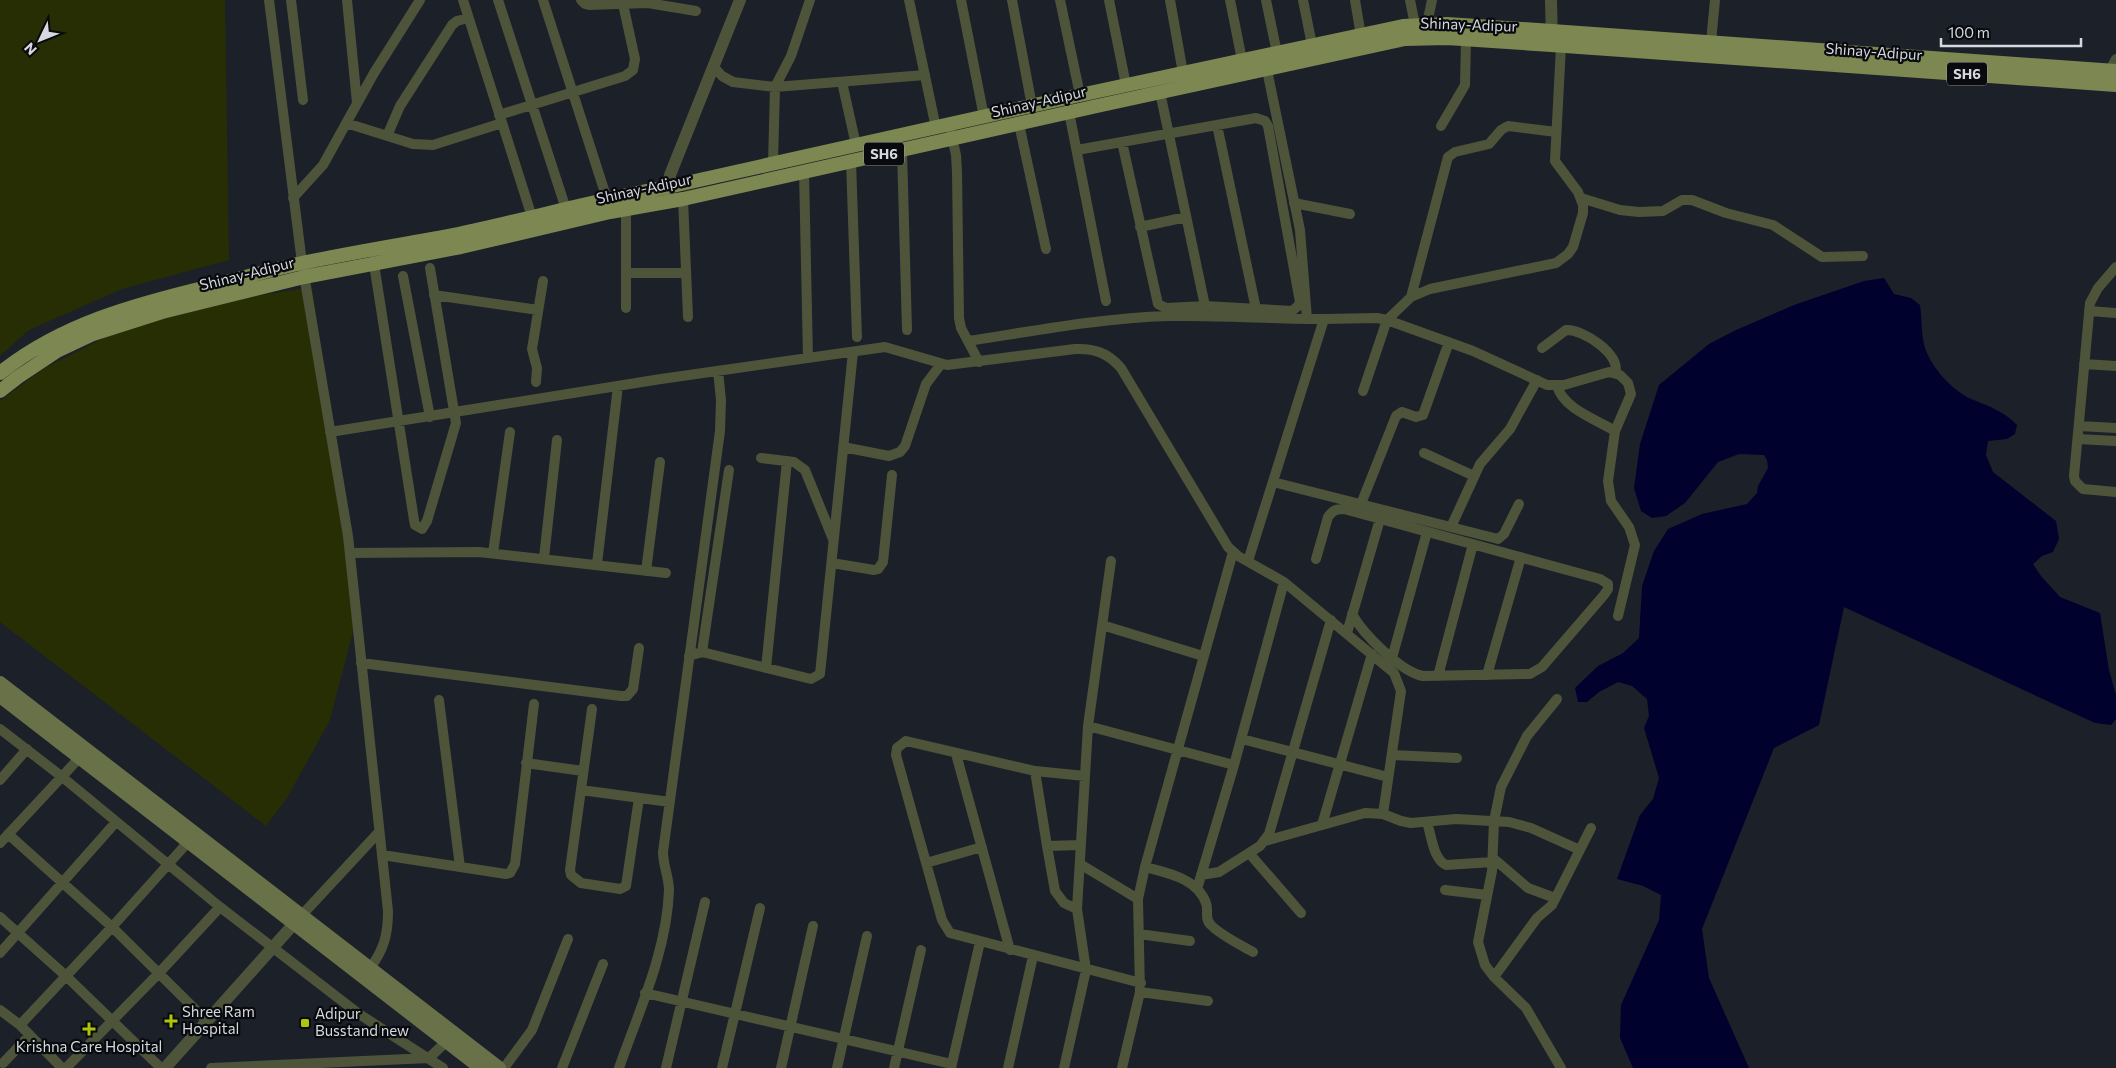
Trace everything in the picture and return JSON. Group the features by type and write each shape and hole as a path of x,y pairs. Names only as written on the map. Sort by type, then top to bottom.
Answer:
{"main road":[{"name":"Shinay-Adipur","path":"0,373 50,339 88,321 158,299 303,270 607,199 674,196 902,150 946,130 984,117 1312,45 1421,24 1555,40 2063,74 2116,85"},
{"name":"Shinay-Adipur","path":"0,391 18,376 57,351 93,334 303,270 374,264 461,247 626,209 674,196 773,163 856,145 946,130 1019,124 1406,40 1428,38 1711,42 1791,55"},
{"name":"Shinay-Adipur","path":"2063,74 2114,67"},
{"path":"0,683 188,841 298,920 370,968 499,1068"},
{"path":"0,696 83,753 298,920 481,1068"}],"street":[{"path":"270,0 303,270 350,553 382,855 388,927 386,942 370,968"},
{"path":"291,0 303,100"},
{"path":"347,0 357,103"},
{"path":"293,198 323,165 357,103 420,0"},
{"path":"463,0 532,217"},
{"path":"498,0 566,209"},
{"path":"543,0 607,199"},
{"path":"581,0 589,5 657,2 696,10"},
{"path":"688,317 686,273 670,175 740,0"},
{"path":"773,163 775,86 791,56 810,0"},
{"path":"909,0 925,75 946,130 957,172 961,328 979,362"},
{"path":"961,0 984,117"},
{"path":"1012,0 1032,106"},
{"path":"1060,0 1080,95"},
{"path":"1109,0 1126,85"},
{"path":"1170,0 1183,73"},
{"path":"1230,0 1242,60"},
{"path":"1266,0 1277,53"},
{"path":"1303,0 1312,45"},
{"path":"1354,0 1361,36"},
{"path":"1410,0 1421,24"},
{"path":"1421,24 1432,0"},
{"path":"1363,391 1386,320 1411,297 1430,289 1562,260 1573,247 1583,213 1581,198 1555,161 1555,40 1551,0"},
{"path":"1711,42 1715,0"},
{"path":"346,123 413,144 433,145 501,119 532,104 625,76 633,70 635,60 623,4"},
{"path":"387,136 395,115 452,25 456,21 468,18"},
{"path":"1441,126 1465,85 1466,40"},
{"path":"713,66 722,76 733,82 775,86 925,75"},
{"path":"1267,70 1300,230 1307,319"},
{"path":"842,82 856,145"},
{"path":"1160,92 1205,306"},
{"path":"1070,112 1106,302"},
{"path":"1077,150 1256,118 1265,120 1268,126 1300,302 1298,306 1292,311 1205,306 1166,308 1158,304 1122,142"},
{"path":"1019,124 1046,249"},
{"path":"1217,125 1256,309"},
{"path":"1411,297 1448,157 1455,152 1489,144 1501,130 1508,126 1556,132"},
{"path":"902,150 907,330"},
{"path":"851,161 858,337"},
{"path":"804,171 808,358"},
{"path":"1581,198 1620,210 1639,212 1663,211 1682,200 1692,200 1718,211 1779,227 1822,257 1863,256"},
{"path":"1294,203 1350,214"},
{"path":"626,209 626,308"},
{"path":"1140,227 1186,217"},
{"path":"374,264 414,520 415,525 422,528 427,522 455,432 455,413 430,268"},
{"path":"2116,267 2093,296 2089,311 2074,476 2079,486 2089,490 2116,492"},
{"path":"626,273 686,273"},
{"path":"403,276 430,417"},
{"path":"536,382 537,368 532,350 543,281"},
{"path":"434,295 538,310"},
{"path":"2089,311 2116,313"},
{"path":"968,342 1101,321 1169,316 1307,319 1377,318 1449,342 1537,380 1557,386 1615,372 1628,383 1631,389 1629,399 1615,431 1608,481 1609,496 1630,527 1635,545 1618,616"},
{"path":"1248,561 1324,319"},
{"path":"1542,348 1566,330 1584,333 1615,360 1617,367 1615,372"},
{"path":"1361,504 1396,416 1402,412 1416,417 1423,415 1449,342"},
{"path":"330,432 618,386 885,347 941,364 979,362 1088,348 1102,353 1113,359 1121,368 1223,540 1232,552 1284,582 1394,673 1401,691 1382,814"},
{"path":"689,656 702,652 811,679 816,678 820,674 853,352"},
{"path":"844,447 890,456 900,452 905,446 926,384 941,364"},
{"path":"2084,364 2116,366"},
{"path":"619,1068 664,932 669,890 663,852 720,431 721,400 718,371"},
{"path":"1452,527 1480,464 1510,429 1537,380"},
{"path":"597,564 618,386"},
{"path":"1557,386 1559,394 1567,404 1615,431"},
{"path":"2079,426 2116,428"},
{"path":"493,553 510,432"},
{"path":"2078,439 2116,441"},
{"path":"544,558 557,440"},
{"path":"1424,453 1474,476"},
{"path":"760,458 794,462 805,470 834,542"},
{"path":"766,668 786,461"},
{"path":"646,571 660,462"},
{"path":"702,652 729,470"},
{"path":"832,563 874,570 881,566 883,562 892,475"},
{"path":"1273,482 1498,538 1504,534 1519,504"},
{"path":"1316,558 1328,517 1332,511 1344,509 1600,579 1608,584 1608,589 1542,667 1530,674 1415,675 1406,671 1392,658 1359,625 1352,614"},
{"path":"1347,633 1380,519"},
{"path":"1392,658 1427,532"},
{"path":"1438,676 1473,544"},
{"path":"350,553 451,551 493,553 666,573"},
{"path":"1122,1068 1141,987 1138,899 1144,867 1232,552"},
{"path":"1487,675 1521,557"},
{"path":"1064,1068 1086,970 1077,909 1088,726 1111,561"},
{"path":"1196,889 1242,739 1284,582"},
{"path":"1265,841 1269,834 1331,620"},
{"path":"1102,625 1203,656"},
{"path":"361,663 627,696 633,690 639,648"},
{"path":"1322,825 1372,654"},
{"path":"1557,699 1520,748 1501,787 1494,821 1493,860 1478,942 1485,965 1494,977 1526,1008 1562,1068"},
{"path":"440,700 460,867"},
{"path":"382,855 506,874 510,873 513,869 534,704"},
{"path":"592,710 570,870 571,875 581,883 620,890 623,888 627,882 639,798"},
{"path":"1088,726 1234,766"},
{"path":"0,729 62,776 220,907 359,1014 429,1063 443,1068"},
{"path":"1242,739 1388,777"},
{"path":"1085,776 1034,771 906,742 897,748 896,754 946,929 950,934 1086,970 1141,987 1208,1002"},
{"path":"0,780 27,749"},
{"path":"0,842 83,753"},
{"path":"956,754 1010,950"},
{"path":"1392,755 1457,758"},
{"path":"526,763 583,771"},
{"path":"1034,771 1054,891 1064,903 1077,909"},
{"path":"581,790 670,802"},
{"path":"1201,875 1219,872 1265,841 1365,813 1382,814 1401,821 1456,820 1509,822 1531,828 1580,850"},
{"path":"0,954 116,822"},
{"path":"1427,822 1437,857 1442,863 1446,865 1493,860 1528,888 1555,898"},
{"path":"1494,977 1537,918 1552,904 1591,828"},
{"path":"165,1068 379,832"},
{"path":"8,834 112,927 207,1021"},
{"path":"20,1025 170,864 188,841"},
{"path":"1047,846 1081,845"},
{"path":"926,863 982,847"},
{"path":"1249,852 1301,913"},
{"path":"1080,864 1138,899"},
{"path":"1144,867 1178,876 1196,889 1206,900 1208,907 1207,918 1211,926 1254,952"},
{"path":"1445,890 1487,895"},
{"path":"666,1068 705,902"},
{"path":"66,1068 159,973 220,907"},
{"path":"722,1068 760,908"},
{"path":"0,917 66,976 160,1068"},
{"path":"782,1068 814,926"},
{"path":"1139,934 1190,941"},
{"path":"837,1068 867,936"},
{"path":"504,1068 532,1030 568,939"},
{"path":"645,993 844,1038 952,1066 980,942"},
{"path":"894,1068 921,950"},
{"path":"1008,1068 1033,956"},
{"path":"562,1068 603,964"},
{"path":"0,1010 20,1025 62,1068"},
{"path":"4,1064 30,1035"},
{"path":"211,1068 429,1063 447,1042"}],"green space":[{"path":"0,0 225,0 229,260 122,289 29,330 0,356"},
{"path":"312,287 358,612 330,720 287,798 266,826 0,622 0,401 43,369 114,333 197,306"}],"water":[{"path":"1884,278 1894,294 1911,298 1920,305 1925,348 1932,363 1943,378 1964,395 2001,412 2017,425 2015,434 2007,439 1988,441 1986,455 1993,472 2056,521 2059,539 2053,552 2042,556 2033,564 2060,597 2100,613 2109,670 2116,695 2116,719 2111,725 2095,723 1844,607 1819,725 1774,748 1702,929 1709,978 1749,1068 1633,1068 1620,1038 1621,1005 1659,920 1661,895 1643,886 1617,879 1640,815 1653,799 1659,778 1644,728 1649,716 1647,699 1632,686 1618,682 1599,692 1587,702 1578,702 1575,688 1598,666 1623,653 1639,638 1642,586 1654,551 1668,529 1702,514 1747,504 1757,493 1758,486 1768,468 1764,455 1739,454 1718,462 1685,503 1666,516 1652,518 1641,511 1634,488 1640,444 1659,385 1709,344 1794,305 1864,281"}],"place":[{"name":"Shree Ram Hospital","path":"171,1021"},
{"name":"Adipur Busstand new","path":"305,1023"},
{"name":"Krishna Care Hospital","path":"89,1029"}]}
